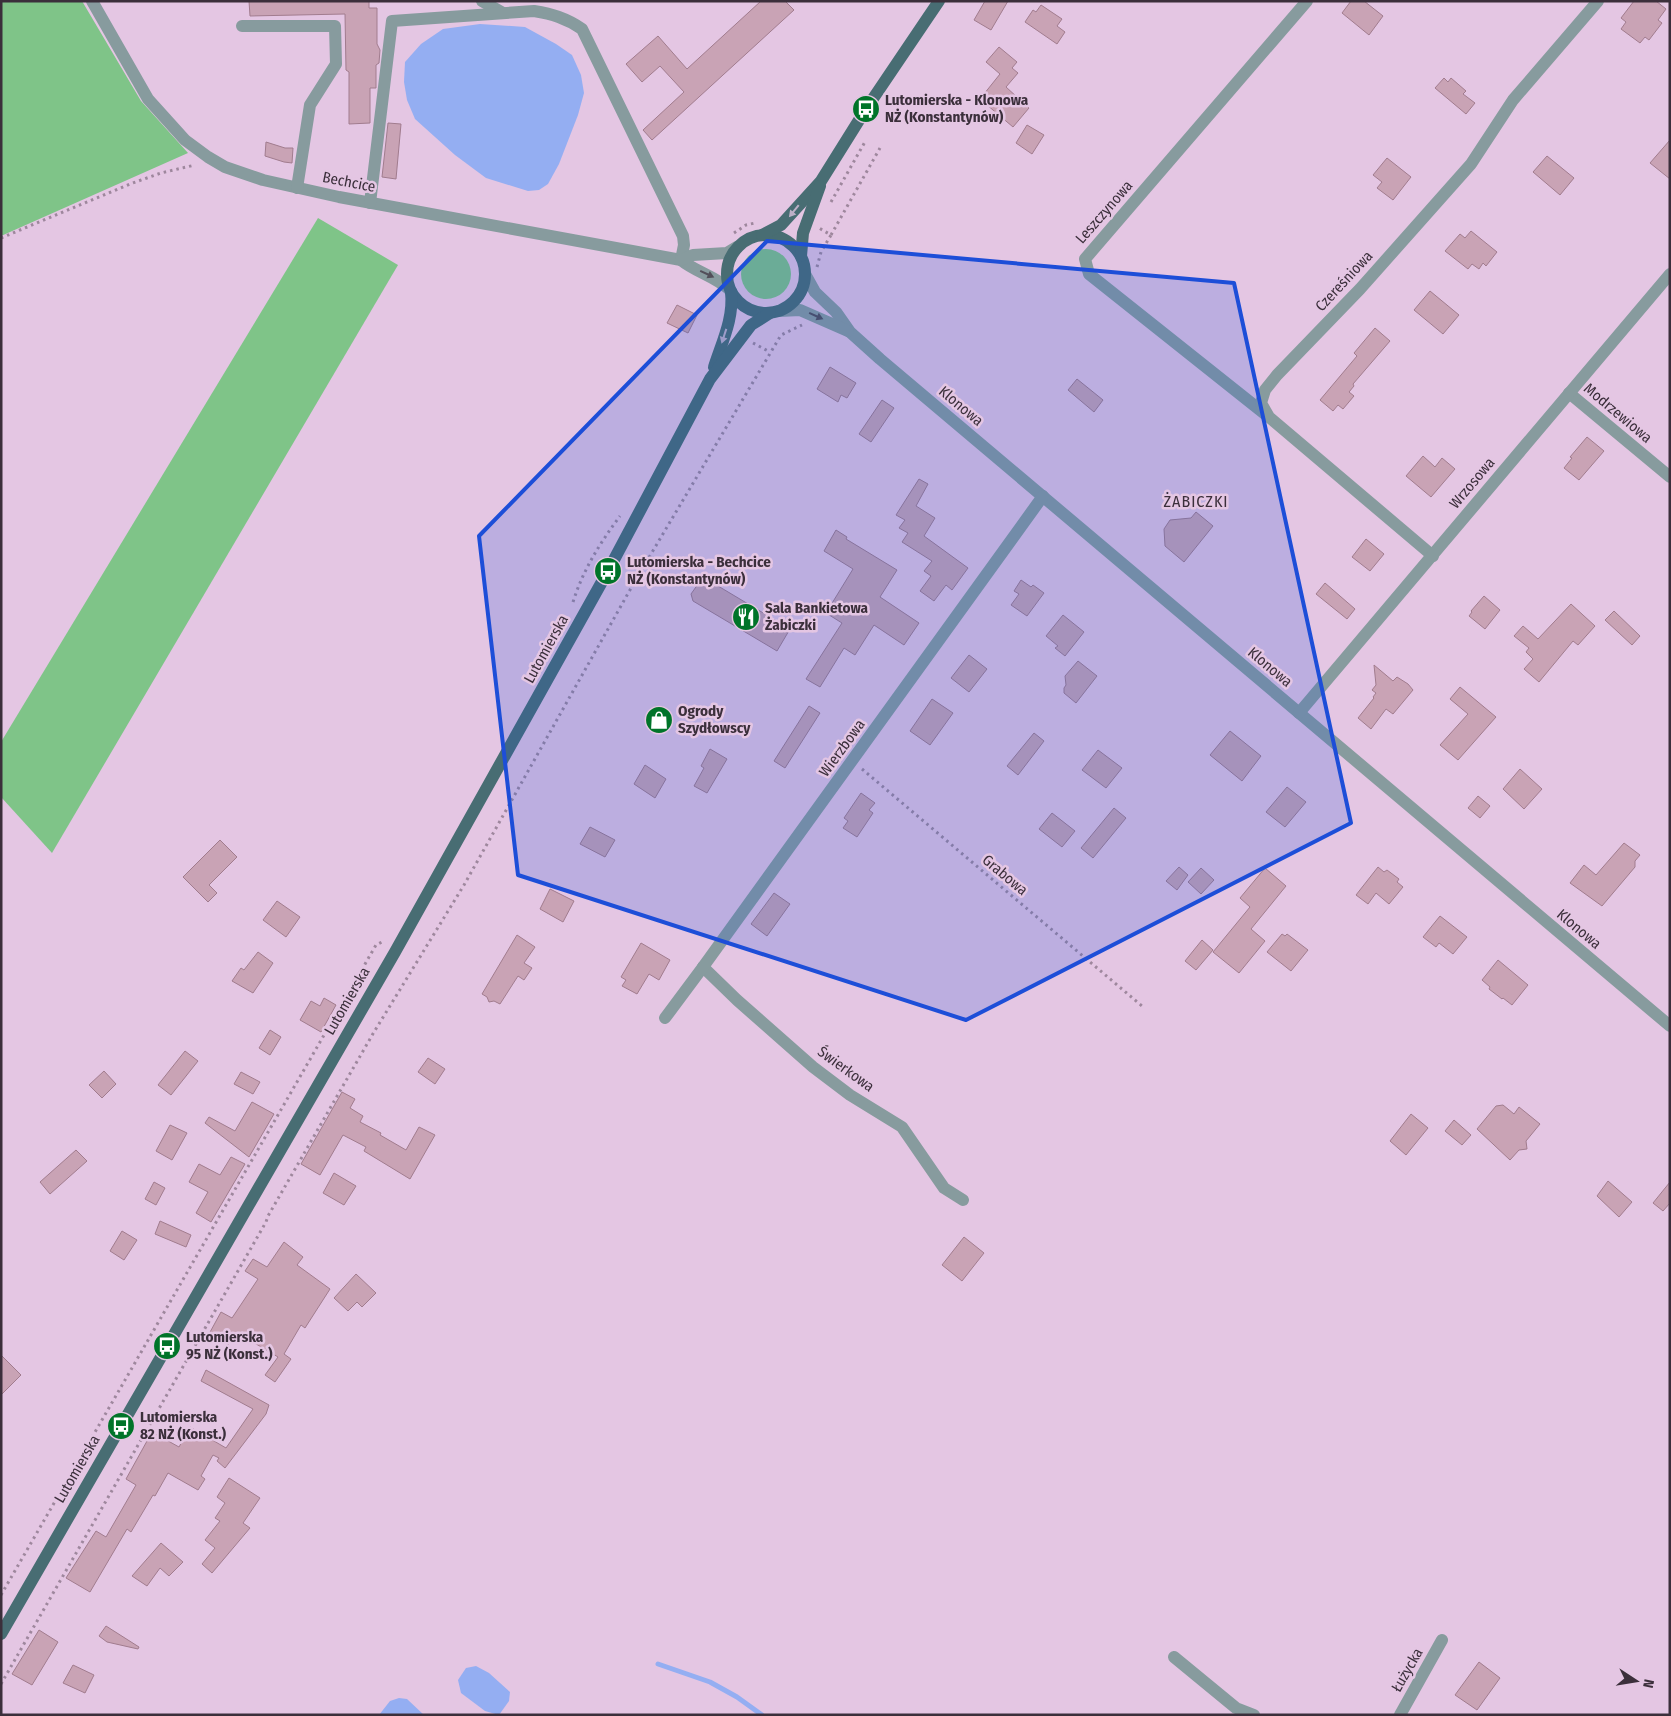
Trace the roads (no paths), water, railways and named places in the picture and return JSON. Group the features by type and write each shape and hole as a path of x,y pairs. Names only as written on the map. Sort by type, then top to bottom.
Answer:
{"main road":[{"path":"762,235 781,225 821,181 866,109 939,1"},
{"path":"801,256 803,233 821,181"},
{"path":"762,235 771,235 788,242 801,256 811,275 794,300 774,312 760,313 743,306 731,292 727,282 732,242 762,235"},
{"name":"Lutomierska","path":"710,379 731,314 731,292"},
{"name":"Lutomierska","path":"1,1634 408,929 608,571 710,379 751,325 774,312"}],"street":[{"name":"Bechcice","path":"92,1 148,99 185,140 208,157 242,174 297,188 370,203 681,260 691,268 715,278 731,292"},
{"path":"482,1 503,13"},
{"name":"Leszczynowa","path":"1268,417 1089,274 1085,259 1307,1"},
{"name":"Czereśniowa","path":"1268,417 1261,403 1265,390 1277,375 1360,289 1471,164 1513,100 1598,1"},
{"path":"370,203 392,21 534,11 552,14 570,21 582,29 683,236 684,245 681,260"},
{"path":"242,26 335,26 336,64 310,105 297,188"},
{"name":"Bechcice","path":"681,260 692,255 727,253 732,242"},
{"name":"Wrzosowa","path":"1299,713 1670,274"},
{"name":"Klonowa","path":"811,275 815,292 836,312 850,332 880,359 1670,1026"},
{"name":"Klonowa","path":"774,312 800,310 850,332"},
{"name":"Modrzewiowa","path":"1570,393 1670,477"},
{"path":"1268,417 1433,556"},
{"name":"Wierzbowa","path":"665,1018 704,967 1044,496"},
{"name":"Świerkowa","path":"704,967 737,1000 813,1067 850,1095 902,1127 944,1188 963,1200"},
{"name":"Łużycka","path":"1400,1715 1442,1640"},
{"path":"1174,1657 1236,1708 1254,1715"}],"water":[{"path":"480,24 525,27 572,55 581,75 584,93 578,115 559,164 548,184 539,190 528,191 486,178 455,155 415,119 407,100 404,82 405,62 421,44 443,29"},
{"path":"476,1666 489,1673 510,1692 509,1701 499,1715 485,1711 461,1693 458,1680 466,1668"},
{"path":"399,1698 407,1699 424,1715 379,1715 390,1701"}],"waterway":[{"path":"658,1664 710,1682 737,1697 762,1715"}],"place":[{"name":"Lutomierska - Klonowa NŻ (Konstantynów)","path":"866,109"},
{"name":"Lutomierska - Bechcice NŻ (Konstantynów)","path":"608,571"},
{"name":"Sala Bankietowa Żabiczki","path":"746,617"},
{"name":"Ogrody Szydłowscy","path":"659,720"},
{"name":"Lutomierska 95 NŻ (Konst.)","path":"167,1346"},
{"name":"Lutomierska 82 NŻ (Konst.)","path":"121,1426"}],"district":[{"name":"ŻABICZKI","path":"1196,501"}]}
